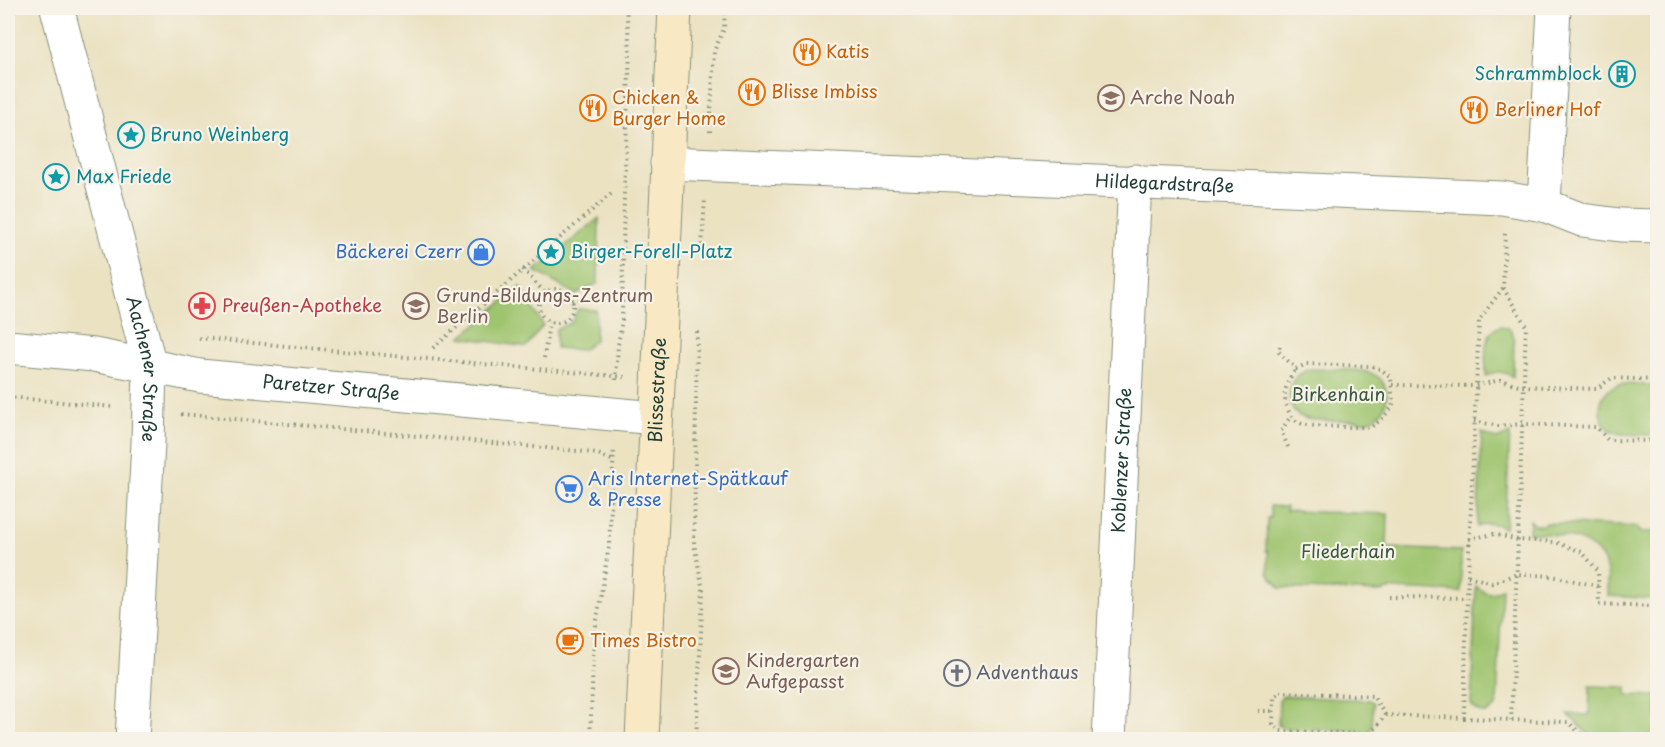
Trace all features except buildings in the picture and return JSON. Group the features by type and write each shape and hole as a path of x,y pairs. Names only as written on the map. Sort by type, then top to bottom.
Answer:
{"main road":[{"name":"Blissestraße","path":"642,740 675,8"}],"street":[{"name":"Aachener Straße","path":"57,8 150,366 132,740"},
{"path":"1544,205 1554,8"},
{"name":"Hildegardstraße","path":"667,163 1502,198 1544,205 1582,220 1658,226"},
{"name":"Koblenzer Straße","path":"1109,740 1135,182"},
{"name":"Paretzer Straße","path":"8,347 94,355 200,376 656,418"}],"path":[{"path":"618,345 622,311 630,50 627,8"},
{"path":"712,93 714,51 724,29 725,8"},
{"path":"433,348 612,193"},
{"path":"1505,227 1503,288 1526,326 1511,720"},
{"path":"523,269 545,293"},
{"path":"1464,718 1479,320 1503,288"},
{"path":"573,300 573,312 566,321 549,322 540,315 538,309 541,298 545,293 555,289 565,292 573,300 607,300"},
{"path":"544,358 549,322"},
{"path":"696,740 703,590 694,544 697,322"},
{"path":"203,338 584,373"},
{"path":"1280,346 1279,352 1296,369"},
{"path":"1306,364 1372,366 1382,370 1391,378 1393,406 1381,420 1371,427 1301,424 1291,416 1285,402 1284,392 1296,369 1306,364"},
{"path":"1392,385 1475,386 1500,380 1523,386 1596,389 1612,378 1658,380"},
{"path":"8,397 124,408"},
{"path":"197,415 578,451"},
{"path":"1288,447 1281,431 1291,416"},
{"path":"1474,421 1499,426 1522,423 1596,427 1608,440 1658,441"},
{"path":"590,740 594,637 609,546 612,488"},
{"path":"1469,539 1494,534 1518,540 1555,542 1582,552 1598,571 1599,604 1658,606"},
{"path":"1468,576 1492,583 1517,574 1552,576 1598,586"},
{"path":"1389,597 1467,598"},
{"path":"1280,692 1373,696 1385,716 1371,734 1280,731 1273,724 1274,698 1280,692"},
{"path":"1258,711 1274,711"},
{"path":"1385,716 1568,722 1587,740"}],"green space":[{"path":"599,218 598,283 576,295 535,271"},
{"path":"520,287 543,325 526,347 461,337"},
{"path":"578,309 596,310 595,340 582,350 556,348 556,329 571,323"},
{"path":"1501,326 1510,329 1514,337 1513,377 1500,372 1486,376 1487,340 1495,329"},
{"name":"Birkenhain","path":"1309,369 1354,370 1377,376 1382,381 1387,394 1381,413 1366,421 1309,419 1298,415 1291,405 1289,393 1297,376"},
{"path":"1619,384 1657,385 1657,435 1618,433 1609,429 1605,424 1600,413 1601,401 1607,391"},
{"path":"1482,433 1496,439 1510,434 1505,529 1491,524 1477,527"},
{"name":"Fliederhain","path":"1270,506 1286,507 1286,511 1388,514 1387,548 1461,551 1461,592 1280,588 1268,573 1268,551 1266,551 1267,518 1270,518"},
{"path":"1530,520 1535,525 1545,523 1638,527 1639,532 1657,532 1657,599 1608,596 1606,568 1602,557 1595,549 1563,536 1529,533"},
{"path":"1476,586 1489,593 1502,588 1497,705 1487,713 1480,712 1471,704"},
{"path":"1590,686 1627,687 1627,695 1657,696 1657,727 1649,739 1592,738 1568,714 1589,715"},
{"path":"1282,696 1370,700 1373,703 1372,728 1368,731 1283,728 1278,725 1279,700"}],"place":[{"name":"Katis","path":"807,52"},
{"name":"Schrammblock","path":"1622,74"},
{"name":"Blisse Imbiss","path":"752,92"},
{"name":"Arche Noah","path":"1111,98"},
{"name":"Chicken & Burger Home","path":"593,108"},
{"name":"Berliner Hof","path":"1474,110"},
{"name":"Bruno Weinberg","path":"131,135"},
{"name":"Max Friede","path":"56,177"},
{"name":"Bäckerei Czerr","path":"481,252"},
{"name":"Birger-Forell-Platz","path":"551,252"},
{"name":"Preußen-Apotheke","path":"202,306"},
{"name":"Grund-Bildungs-Zentrum Berlin","path":"416,306"},
{"name":"Aris Internet-Spätkauf & Presse","path":"569,489"},
{"name":"Times Bistro","path":"570,641"},
{"name":"Kindergarten Aufgepasst","path":"726,671"},
{"name":"Adventhaus","path":"957,673"}]}
